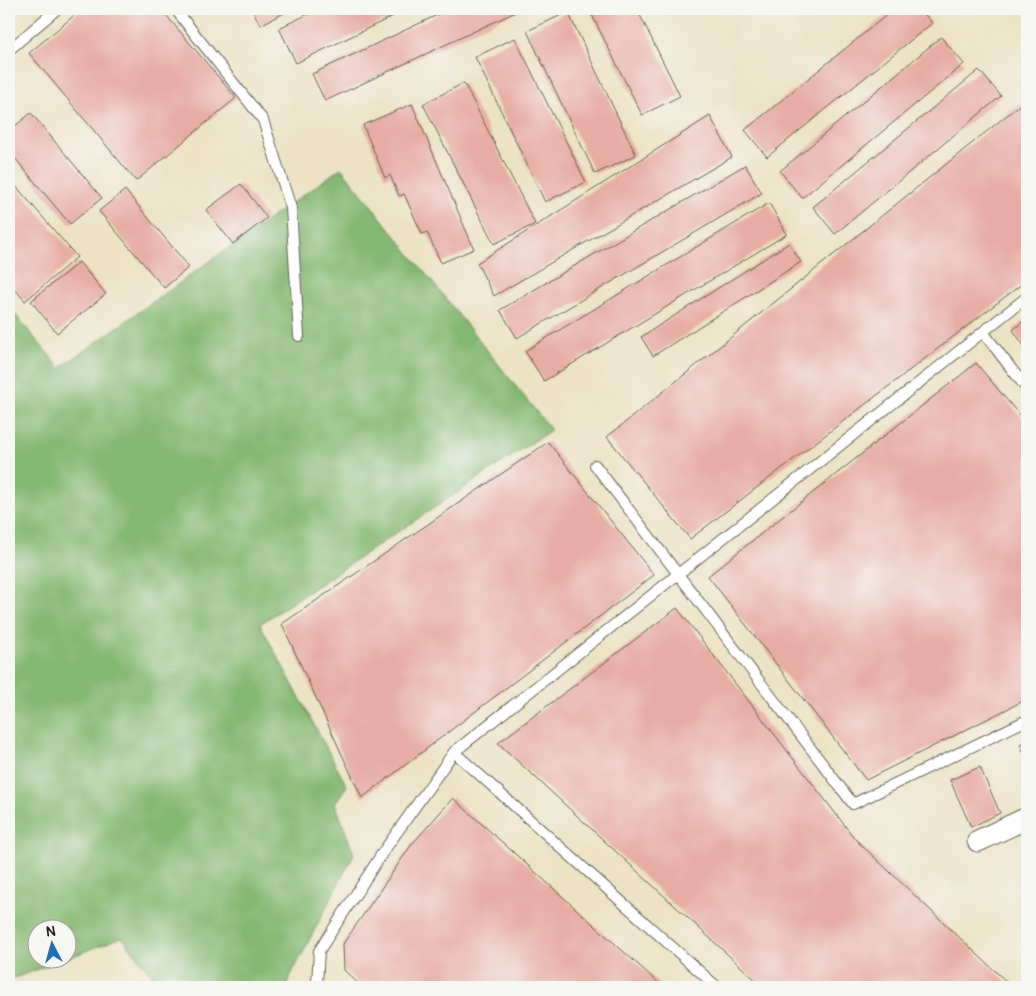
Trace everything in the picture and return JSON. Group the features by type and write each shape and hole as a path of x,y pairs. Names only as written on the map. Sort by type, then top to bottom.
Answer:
{"street":[{"path":"978,841 1027,818"}],"lane":[{"path":"9,50 56,9"},
{"path":"175,9 263,120 291,208 299,336"},
{"path":"319,987 317,983 319,951 383,852 454,752 1027,297"},
{"path":"983,332 1027,389"},
{"path":"595,465 853,804 1027,720"},
{"path":"454,752 712,986"}],"green space":[{"path":"341,168 551,430 260,624 347,786 335,803 354,854 285,987 174,987 172,985 161,987 122,937 78,954 78,918 28,918 28,968 41,968 9,980 9,307 60,368"}],"building":[{"path":"82,9 161,9 236,98 136,181 29,53"},
{"path":"252,9 292,9 260,25"},
{"path":"319,9 408,9 296,63 279,28"},
{"path":"450,9 522,9 325,101 312,74"},
{"path":"589,9 637,9 680,96 642,115"},
{"path":"894,9 920,9 932,23 767,157 745,130"},
{"path":"568,12 636,155 595,174 527,31"},
{"path":"941,37 964,64 802,198 780,171"},
{"path":"515,38 586,182 545,202 475,57"},
{"path":"979,70 1001,96 835,234 813,207"},
{"path":"464,83 535,224 494,244 423,104"},
{"path":"1027,99 1027,280 690,539 607,437"},
{"path":"412,104 474,249 441,263 427,232 422,234 404,194 399,196 390,175 385,178 363,125"},
{"path":"31,113 102,198 70,224 9,151 9,131"},
{"path":"710,116 732,157 494,296 477,263"},
{"path":"745,165 762,193 517,338 500,310"},
{"path":"9,178 77,257 25,301 9,282"},
{"path":"241,184 267,218 233,244 206,210"},
{"path":"125,190 189,267 164,288 99,211"},
{"path":"769,203 787,234 544,381 525,351"},
{"path":"789,243 801,262 653,356 641,337"},
{"path":"79,262 106,294 57,333 31,301"},
{"path":"1027,318 1027,350 1013,330"},
{"path":"976,363 1027,424 1027,699 866,780 708,576"},
{"path":"548,442 654,575 362,798 282,624"},
{"path":"677,608 856,840 1012,987 763,987 498,743"},
{"path":"1027,740 1027,760 1020,744"},
{"path":"980,767 1000,813 971,827 950,780"},
{"path":"453,798 663,987 362,987 344,970 343,944 412,844"}]}
